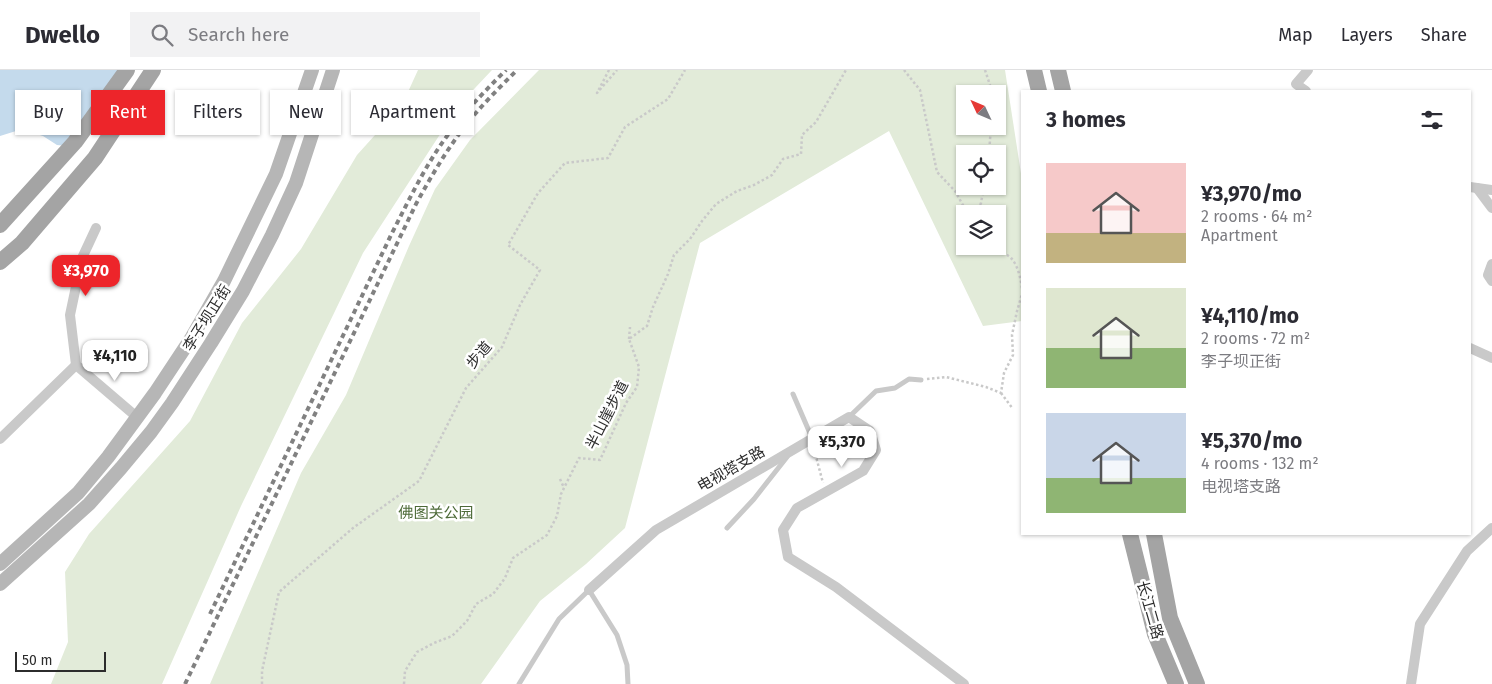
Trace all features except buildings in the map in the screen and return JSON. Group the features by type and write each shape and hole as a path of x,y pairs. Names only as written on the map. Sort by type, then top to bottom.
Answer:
{"main road":[{"path":"0,225 75,142 127,70"},
{"path":"0,271 22,242 94,158 153,70"},
{"name":"李子坝正街","path":"0,564 78,493 138,418 192,337 224,281 276,174 312,70"},
{"name":"李子坝正街","path":"0,584 89,504 121,468 172,403 211,343 243,291 296,183 333,70"},
{"path":"1034,70 1038,90"},
{"path":"1058,70 1063,90"},
{"path":"0,262 22,242"},
{"name":"长江二路","path":"1130,535 1155,634 1176,684"},
{"name":"长江二路","path":"1154,535 1170,618 1197,684"}],"street":[{"path":"1305,90 1296,84 1308,70"},
{"path":"1474,188 1492,190"},
{"path":"1474,188 1492,208"},
{"path":"96,228 82,258 70,315 76,365 138,418"},
{"path":"1492,264 1488,275 1492,281"},
{"path":"1471,348 1492,358"},
{"path":"0,439 76,365"},
{"path":"849,417 870,431 876,450 863,471 797,508 783,530 788,557 836,587 964,684"},
{"name":"电视塔支路","path":"589,590 656,530 849,417"},
{"path":"1411,684 1420,624 1466,551 1492,528"}],"lane":[{"path":"849,417 876,391 895,388 909,379 921,380"},
{"path":"793,394 812,439"},
{"path":"727,528 754,499 792,451"},
{"path":"519,684 559,619 589,590 617,635 627,666 628,684"}],"path":[{"path":"609,70 597,93 618,70"},
{"name":"步道","path":"262,684 262,671 279,592 353,528 419,481 466,388 502,347 520,305 540,270 508,245 538,193 565,163 608,158 625,127 668,99 685,70"},
{"path":"629,339 647,326 653,306 668,274 674,255 690,239 716,204 737,191 754,185 772,175 783,159 801,154 802,135 816,122 846,70"},
{"path":"904,70 920,90 937,172 954,191 963,205"},
{"path":"985,70 990,85"},
{"path":"1006,255 1011,258 1020,276 1021,282"},
{"path":"1001,393 1004,374 1013,355 1012,335 1016,311 1021,297"},
{"path":"629,339 630,326"},
{"name":"半山崖步道","path":"404,684 406,672 417,652 452,636 467,621 476,604 493,594 505,578 513,558 547,535 557,516 561,494 579,458 600,460 626,403 637,387 639,367 629,339"},
{"path":"921,380 946,377 986,388 1001,393 1014,409"},
{"path":"812,439 825,492"},
{"path":"560,478 564,488"}],"green space":[{"path":"418,70 492,70 473,90 409,90"},
{"name":"佛图关公园","path":"539,70 1005,70 1021,174 1021,321 983,326 889,131 700,243 625,528 586,564 540,601 481,684 210,684 301,473 346,395 435,189 470,140"},
{"path":"375,135 440,135 363,253 241,506 162,684 51,684 68,642 65,572 89,534 190,421 242,323 301,249 357,155"}],"water":[{"path":"0,70 124,70 112,90 91,90 91,124 77,147 57,145 40,135 81,135 81,90 15,90 15,131 0,136"}],"railway":[{"path":"210,614 392,233 418,183 439,147 454,127 506,70"},
{"path":"185,684 416,204 436,169 466,125 517,70"}]}
